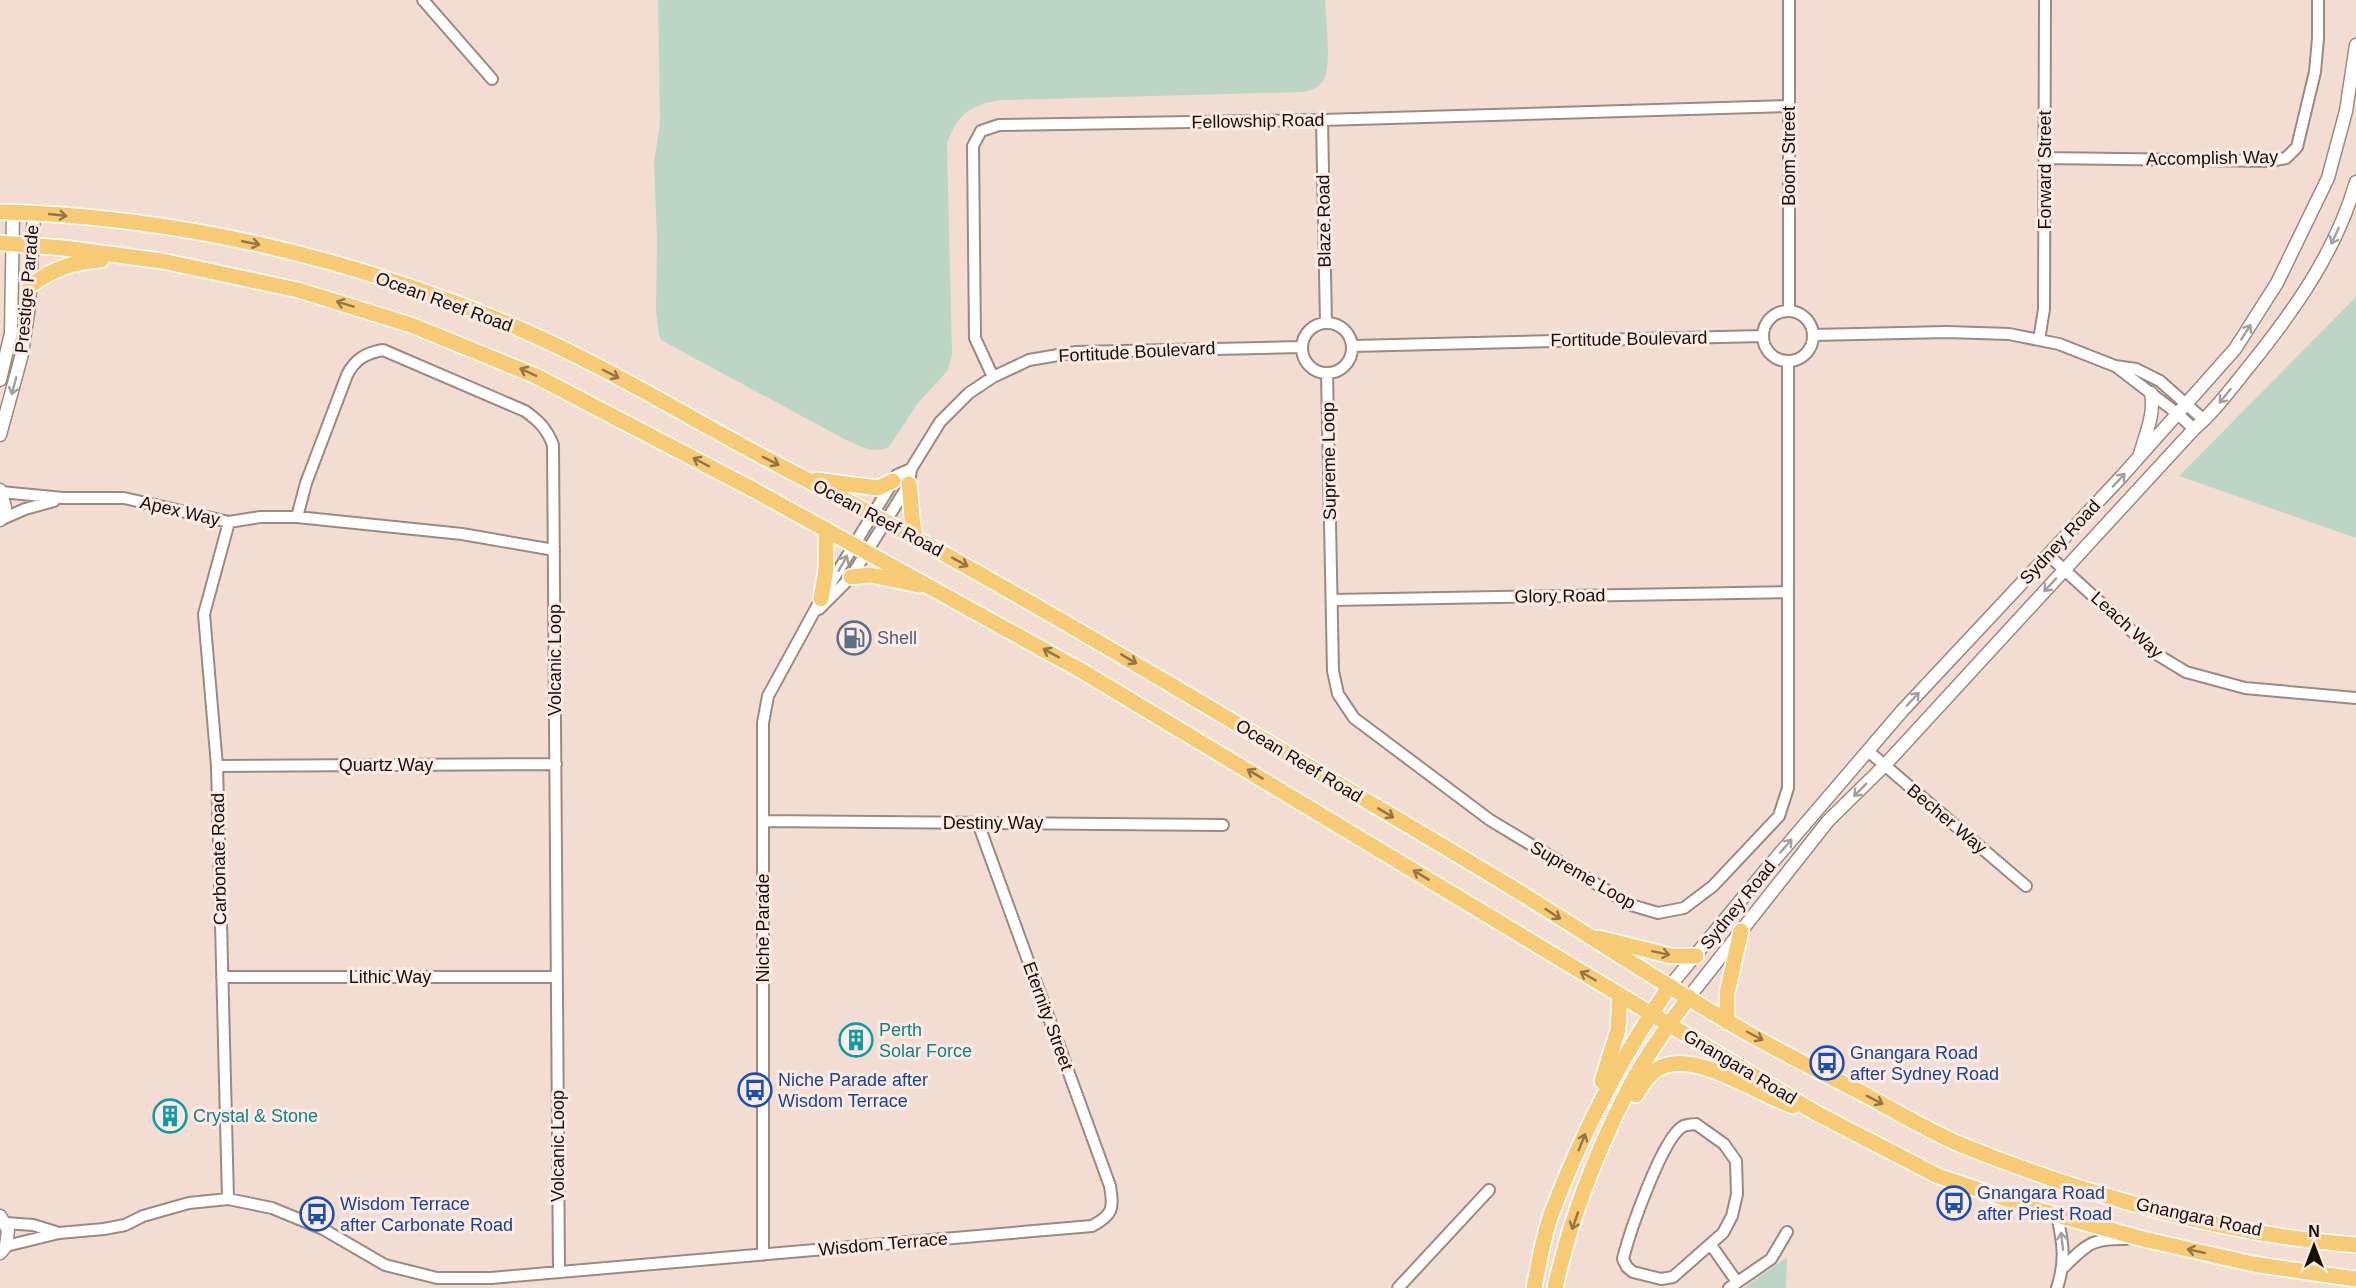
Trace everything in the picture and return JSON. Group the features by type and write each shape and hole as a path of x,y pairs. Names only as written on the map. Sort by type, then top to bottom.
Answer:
{"main road":[{"name":"Ocean Reef Road","path":"6,212 170,228 300,253 399,284 521,330 613,375 879,517 1090,635 1689,997"},
{"name":"Ocean Reef Road","path":"6,244 137,258 298,290 411,325 482,352 585,400 860,548 1123,695 1669,1024"},
{"path":"30,286 46,273 62,266 84,261 137,258"},
{"path":"910,476 911,518 916,538"},
{"path":"804,478 870,488 885,486 893,481"},
{"path":"821,599 826,569 825,529"},
{"path":"851,577 870,575 930,587"},
{"path":"1727,1022 1727,993 1741,931"},
{"path":"1585,935 1671,956 1696,956"},
{"path":"1534,1288 1551,1214 1596,1108 1613,1075 1670,986"},
{"path":"1596,1108 1618,1029 1620,995"},
{"name":"Gnangara Road","path":"1555,1288 1560,1262 1594,1166 1626,1094 1669,1024 1689,997 1727,1022 1960,1144 2087,1190 2206,1222 2356,1245"},
{"name":"Gnangara Road","path":"1669,1024 1816,1113 1957,1184 2143,1239 2253,1264 2356,1279"},
{"path":"1594,1166 1646,1078 1657,1068 1677,1062 1723,1074 1774,1100 1816,1113"}],"street":[{"path":"423,0 492,79"},
{"name":"Boom Street","path":"1789,311 1790,0"},
{"name":"Forward Street","path":"2039,340 2043,309 2045,0"},
{"name":"Accomplish Way","path":"2045,158 2270,161 2286,158 2297,147 2315,72 2318,0"},
{"name":"Sydney Road","path":"1670,986 1902,711 2138,458 2235,349 2277,283 2328,178 2346,111 2356,45"},
{"name":"Fellowship Road","path":"993,377 975,338 973,146 981,131 999,124 1322,120 1789,106"},
{"name":"Blaze Road","path":"1322,120 1326,323"},
{"name":"Sydney Road","path":"1689,997 1828,821 1884,766 2204,420 2282,326 2306,291 2348,210 2356,182"},
{"name":"Prestige Parade","path":"0,380 11,333 6,212"},
{"name":"Prestige Parade","path":"0,435 22,354 30,286 34,213"},
{"path":"1789,311 1807,319 1813,335 1809,350 1796,360 1788,361 1773,357 1764,344 1762,336 1768,320 1775,314 1789,311"},
{"path":"1326,323 1338,325 1345,330 1352,346 1348,361 1335,372 1327,373 1312,368 1302,355 1301,347 1308,331 1314,326 1326,323"},
{"path":"1813,335 1947,332 2009,334 2059,344 2115,366 2136,369 2160,381 2204,420"},
{"name":"Fortitude Boulevard","path":"1352,346 1762,336"},
{"name":"Fortitude Boulevard","path":"879,517 910,476 940,422 969,393 993,377 1029,360 1076,352 1301,347"},
{"name":"Volcanic Loop","path":"297,518 306,483 351,366 371,352 383,350 525,411 541,423 549,433 553,445 559,1272"},
{"name":"Supreme Loop","path":"1327,373 1333,671 1338,694 1354,718 1490,820 1630,905 1658,914 1684,908 1713,886 1779,816 1788,788 1788,361"},
{"path":"2115,366 2194,429"},
{"path":"2138,458 2154,406 2151,393"},
{"name":"Fortitude Boulevard","path":"879,517 897,475 910,476"},
{"path":"0,520 5,507 1,491"},
{"name":"Apex Way","path":"1,491 63,498 91,496 124,498 229,522 260,517 297,518 462,534 554,550"},
{"name":"Apex Way","path":"0,520 26,509 63,498"},
{"name":"Niche Parade","path":"763,1255 763,723 768,696 821,599 860,548 879,517"},
{"name":"Carbonate Road","path":"228,1199 217,766 204,614 229,522"},
{"name":"Niche Parade","path":"814,614 851,577 860,548"},
{"name":"Leach Way","path":"2048,555 2158,655 2186,672 2245,688 2356,698"},
{"name":"Glory Road","path":"1332,600 1788,592"},
{"name":"Becher Way","path":"1868,751 2026,886"},
{"name":"Quartz Way","path":"217,766 556,764"},
{"name":"Destiny Way","path":"763,821 1223,825"},
{"name":"Eternity Street","path":"978,823 1110,1186 1111,1210"},
{"name":"Lithic Way","path":"222,977 557,977"},
{"path":"1696,1124 1724,1144 1736,1161 1737,1194 1731,1216 1723,1233 1711,1245 1673,1277 1661,1279 1633,1272 1623,1259 1659,1161 1673,1135 1683,1125 1696,1124"},
{"path":"1398,1288 1489,1190"},
{"name":"Wisdom Terrace","path":"59,1233 104,1230 189,1203 228,1199 272,1208 323,1229 385,1265 437,1278 491,1278 1092,1226 1105,1219 1111,1210"},
{"path":"2057,1215 2062,1237 2064,1267 2057,1288"},
{"path":"3,1219 59,1233"},
{"path":"3,1219 8,1230 3,1249"},
{"path":"3,1249 59,1233"},
{"path":"1711,1245 1733,1285 1771,1259 1787,1233"},
{"path":"2064,1267 2084,1247 2095,1240 2143,1239"}],"green space":[{"path":"658,0 1325,0 1328,61 1322,83 1303,92 1004,100 983,104 967,112 956,125 947,144 952,354 948,370 918,403 889,447 872,450 846,440 661,340 656,311 657,241 654,162 660,124"},
{"path":"2356,297 2356,538 2179,476"},
{"path":"1787,1257 1786,1288 1744,1288"}],"place":[{"name":"Shell","path":"854,638"},
{"name":"Perth Solar Force","path":"856,1040"},
{"name":"Gnangara Road after Sydney Road","path":"1827,1063"},
{"name":"Niche Parade after Wisdom Terrace","path":"755,1090"},
{"name":"Crystal & Stone","path":"170,1116"},
{"name":"Gnangara Road after Priest Road","path":"1954,1203"},
{"name":"Wisdom Terrace after Carbonate Road","path":"317,1214"}]}
